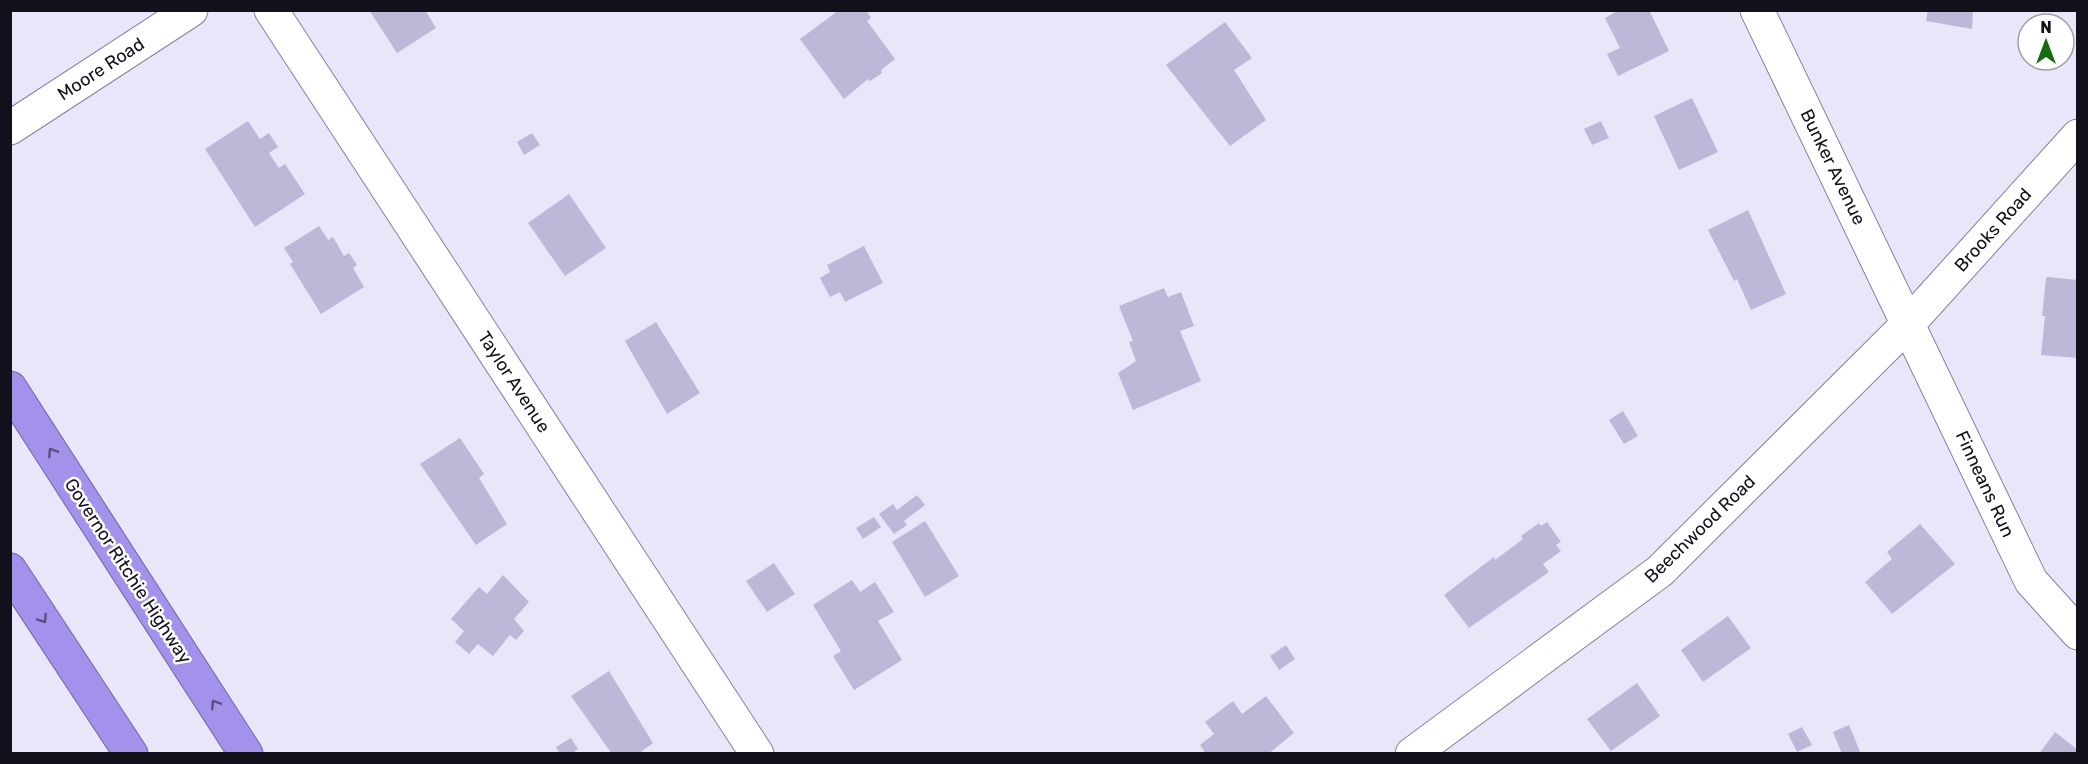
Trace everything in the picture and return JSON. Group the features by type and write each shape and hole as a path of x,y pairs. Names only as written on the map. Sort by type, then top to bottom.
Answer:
{"highway":[{"name":"Governor Ritchie Highway","path":"10,388 246,753"},
{"path":"10,570 131,753"}],"street":[{"name":"Moore Road","path":"10,128 191,10"},
{"name":"Taylor Avenue","path":"271,10 757,753"},
{"name":"Bunker Avenue","path":"1757,10 1909,323"},
{"name":"Brooks Road","path":"1909,323 2078,136"},
{"name":"Finneans Run","path":"1909,323 2031,581 2078,633"},
{"name":"Beechwood Road","path":"1412,753 1660,571 1909,323"}],"building":[{"path":"369,10 425,10 436,28 397,53"},
{"path":"839,10 866,10 871,18 867,21 895,59 881,70 882,73 870,81 868,79 844,99 800,39"},
{"path":"1619,10 1649,10 1669,51 1618,76 1607,54 1620,48 1605,18"},
{"path":"1928,10 1973,10 1972,29 1926,21"},
{"path":"1225,22 1252,58 1234,70 1266,120 1230,146 1166,65"},
{"path":"1692,98 1718,152 1679,170 1654,116"},
{"path":"248,121 260,139 269,133 278,147 269,153 279,168 285,164 305,194 255,227 205,149"},
{"path":"1601,121 1609,138 1592,145 1584,129"},
{"path":"532,133 540,145 524,155 517,142"},
{"path":"569,194 606,248 565,276 528,223"},
{"path":"1748,210 1786,294 1751,310 1737,279 1734,281 1708,230"},
{"path":"319,226 328,240 333,237 344,256 349,253 357,265 353,268 364,287 321,314 290,264 293,262 284,248"},
{"path":"864,246 883,283 845,302 840,292 830,297 820,278 830,272 827,265"},
{"path":"2046,278 2078,280 2078,358 2041,355 2045,316 2042,316"},
{"path":"1164,288 1168,297 1181,292 1194,326 1180,331 1201,381 1133,410 1118,373 1136,361 1129,342 1133,341 1119,306"},
{"path":"656,322 700,393 667,414 625,341"},
{"path":"1623,411 1638,436 1624,444 1609,420"},
{"path":"460,438 484,474 479,478 507,524 476,545 420,464"},
{"path":"917,495 925,505 904,521 907,525 894,534 879,514 893,504 897,510"},
{"path":"874,517 881,527 863,539 856,528"},
{"path":"925,521 959,576 925,597 892,542"},
{"path":"1547,522 1561,542 1556,545 1561,551 1543,564 1549,572 1469,628 1444,595 1494,557 1495,560 1523,539 1521,536 1539,523 1541,526"},
{"path":"1920,524 1955,564 1892,614 1865,582 1892,559 1887,552"},
{"path":"774,563 795,594 767,612 746,581"},
{"path":"503,575 529,602 514,619 524,631 516,640 510,635 493,656 478,644 469,654 455,642 464,631 451,619 479,587 487,594"},
{"path":"852,580 860,592 875,582 894,612 878,621 902,660 854,690 833,656 841,651 813,605"},
{"path":"1728,616 1751,648 1703,682 1681,650"},
{"path":"1286,645 1295,659 1279,670 1270,656"},
{"path":"609,671 653,743 638,754 612,754 571,696"},
{"path":"1637,683 1660,716 1611,751 1587,719"},
{"path":"1266,696 1294,733 1268,754 1206,754 1200,745 1214,734 1205,722 1233,701 1242,714"},
{"path":"1849,725 1861,754 1842,754 1833,732"},
{"path":"1802,727 1812,745 1797,752 1788,734"},
{"path":"2055,732 2078,750 2078,754 2039,754"},
{"path":"571,738 578,749 571,754 560,754 556,747"}]}
